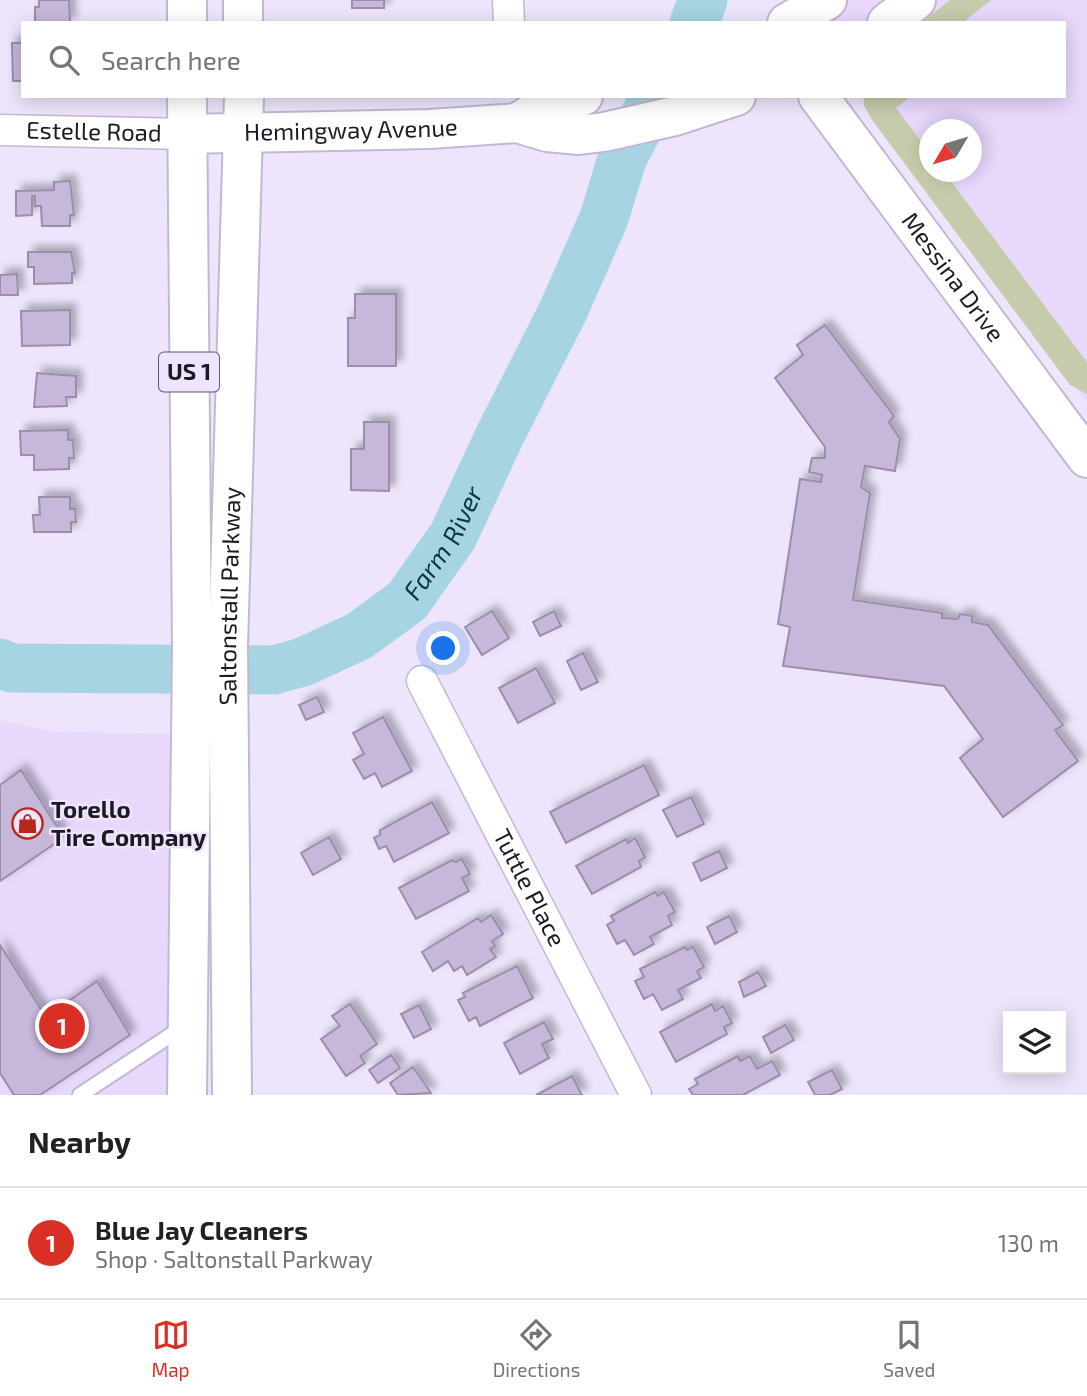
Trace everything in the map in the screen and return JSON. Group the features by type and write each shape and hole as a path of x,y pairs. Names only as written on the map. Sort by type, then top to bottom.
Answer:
{"main road":[{"path":"187,0 187,21"},
{"path":"243,0 243,21"},
{"path":"790,21 827,0"},
{"path":"890,21 916,0"},
{"name":"Saltonstall Parkway","path":"187,98 210,687 232,1095"},
{"name":"Hemingway Avenue","path":"187,134 244,113 430,130 516,109 535,112 577,98"},
{"name":"Hemingway Avenue","path":"516,109 564,135 604,132 674,116 730,98"},
{"name":"Messina Drive","path":"820,98 1082,440"},
{"name":"Saltonstall Parkway","path":"210,647 244,113"},
{"name":"Saltonstall Parkway","path":"187,1095 187,1024 210,687"}],"street":[{"path":"508,0 509,21"},
{"name":"Estelle Road","path":"0,130 187,134"},
{"name":"Tuttle Place","path":"422,681 636,1095"}],"lane":[{"path":"80,1095 187,1024"}],"shaded area":[{"path":"788,0 1087,0 1087,402 923,182 982,182 982,119 919,119 919,177 860,98 1066,98 1066,21 804,21"},
{"path":"0,720 54,732 171,734 170,1095 0,1095"}],"green space":[{"path":"950,0 991,0 965,21 924,21"},
{"path":"864,98 908,98 896,108 919,139 919,182 952,182 1087,362 1087,394 1070,385 872,120 864,105"}],"building":[{"path":"39,0 69,0 70,21 35,21 35,7 39,7"},
{"path":"352,0 384,0 384,8 352,8"},
{"path":"12,43 21,43 21,81 13,81"},
{"path":"70,181 74,215 70,215 70,226 42,226 41,206 35,206 35,196 32,196 32,215 16,216 16,191 54,190 54,182"},
{"path":"28,252 71,252 75,273 72,273 72,283 34,284 34,267 28,267"},
{"path":"17,274 18,295 0,295 0,275"},
{"path":"355,294 396,294 396,366 348,366 348,318 355,318"},
{"path":"70,310 70,345 22,346 21,311"},
{"path":"825,325 894,416 889,422 900,439 895,471 865,466 861,487 870,493 853,600 942,613 942,618 958,619 960,614 972,616 972,622 988,625 1063,725 1055,730 1078,761 1003,817 960,758 983,739 944,686 783,666 790,627 778,624 800,479 821,482 822,475 809,472 812,458 825,458 825,447 775,378 803,355 797,345"},
{"path":"37,373 76,376 76,397 66,397 67,406 34,407"},
{"path":"364,422 389,422 389,491 351,490 351,449 364,449"},
{"path":"68,430 68,440 73,440 74,458 69,458 69,469 34,470 34,455 21,455 20,431"},
{"path":"39,497 70,497 70,509 75,509 76,522 71,522 71,532 34,532 33,515 40,515"},
{"path":"492,611 509,638 482,655 465,627"},
{"path":"554,611 561,626 540,636 533,622"},
{"path":"583,653 598,682 581,690 567,661"},
{"path":"536,668 555,703 518,723 499,688"},
{"path":"317,697 324,712 306,720 299,705"},
{"path":"383,717 412,771 382,787 375,773 364,779 353,760 364,754 353,733"},
{"path":"644,765 659,795 566,843 550,812"},
{"name":"Torello Tire Company","path":"21,770 61,833 57,842 0,881 0,785"},
{"path":"691,797 704,824 677,837 663,810"},
{"path":"432,802 449,833 394,862 386,846 379,849 374,838 380,835 380,830"},
{"path":"329,837 341,859 313,875 301,853"},
{"path":"635,838 645,857 639,861 641,867 592,894 576,866 626,839 628,843"},
{"path":"719,851 727,868 701,881 693,863"},
{"path":"462,859 470,874 462,878 469,891 416,919 399,888 452,860 456,862"},
{"path":"655,892 658,896 664,892 675,912 668,916 672,925 650,937 654,944 634,955 625,940 617,944 607,925 614,921 611,916"},
{"path":"491,915 503,934 492,941 495,946 490,949 496,957 467,975 462,966 454,971 448,961 433,971 422,952 478,918 481,922"},
{"path":"729,916 737,932 715,944 707,927"},
{"path":"0,945 46,1017 97,981 130,1035 40,1095 14,1095 0,1073"},
{"path":"685,947 687,950 693,947 704,967 697,971 701,978 678,990 683,999 662,1010 653,994 644,999 635,981 644,977 640,969"},
{"path":"517,966 533,998 480,1026 476,1017 469,1021 458,1000 465,997 463,993"},
{"path":"758,972 766,986 744,997 739,982"},
{"path":"350,1004 377,1044 360,1056 365,1063 346,1076 321,1039 340,1026 332,1016"},
{"path":"712,1004 715,1011 723,1006 732,1023 724,1027 727,1034 676,1062 660,1032"},
{"path":"419,1005 431,1029 414,1038 401,1014"},
{"path":"544,1022 553,1039 542,1044 549,1058 520,1074 504,1043"},
{"path":"785,1025 794,1040 771,1053 763,1037"},
{"path":"391,1055 400,1068 378,1083 369,1070"},
{"path":"738,1056 740,1061 750,1056 757,1069 772,1061 780,1075 743,1095 693,1095 689,1089 698,1084 695,1079"},
{"path":"413,1067 431,1093 398,1095 390,1083"},
{"path":"832,1070 842,1089 830,1095 815,1095 808,1082"},
{"path":"572,1076 582,1095 536,1095"}],"waterway":[{"name":"Farm River","path":"695,21 703,0"},
{"name":"Farm River","path":"0,663 11,668 274,670 303,662 359,636 407,601 453,536 500,435 563,311 604,218 622,159 654,98"}],"place":[{"name":"Torello Tire Company","path":"28,824"},
{"name":"Blue Jay Cleaners","path":"62,1026"}]}
